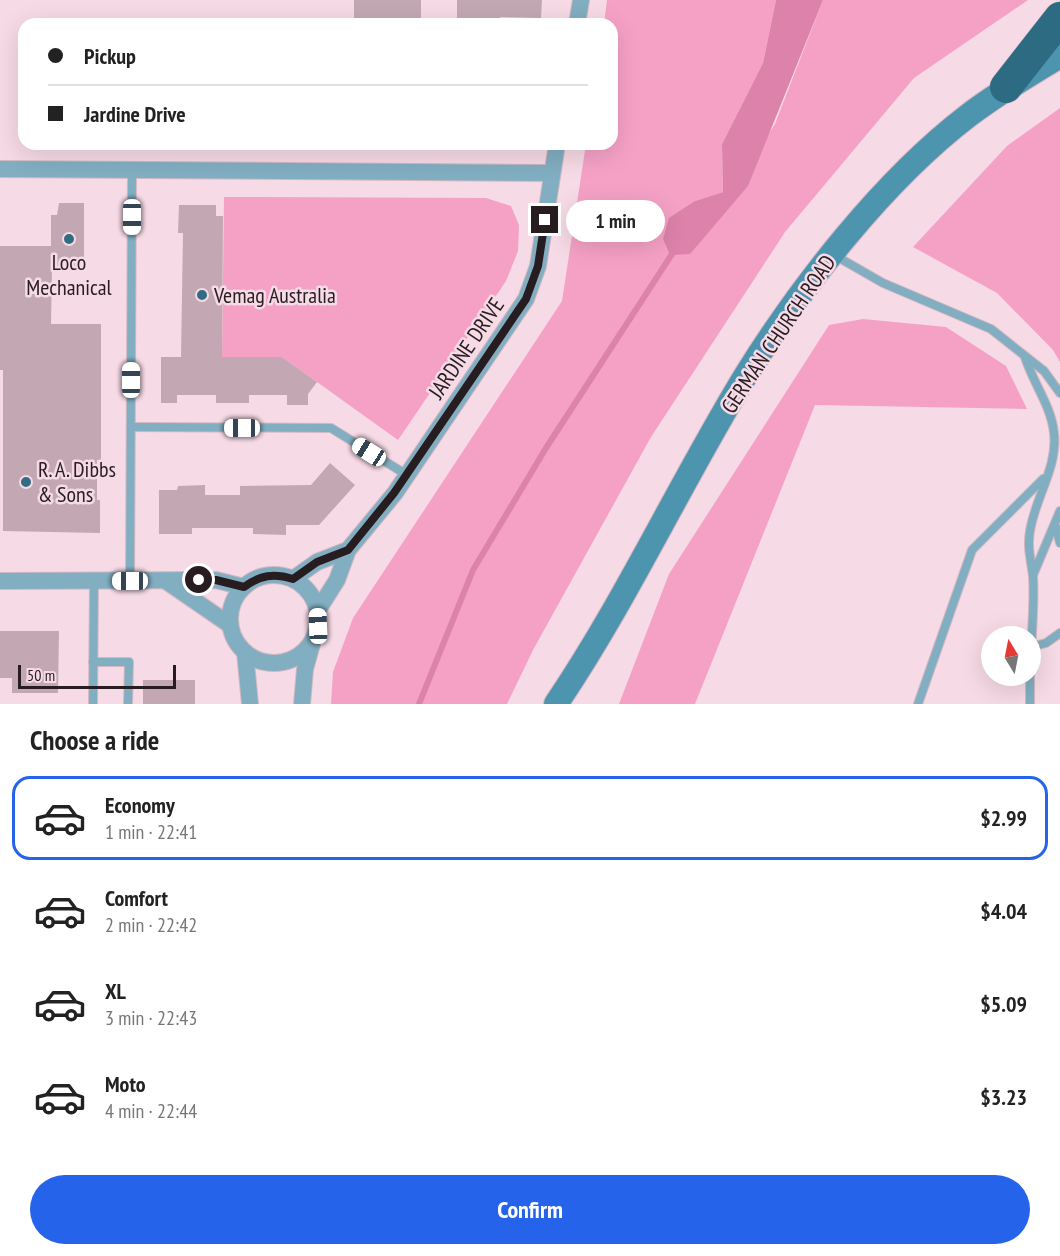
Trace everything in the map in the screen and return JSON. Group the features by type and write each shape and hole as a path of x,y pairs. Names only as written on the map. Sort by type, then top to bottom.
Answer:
{"highway":[{"path":"1006,87 1060,18"}],"street":[{"path":"578,18 581,0"},
{"name":"GERMAN CHURCH ROAD","path":"556,704 747,375 831,253 903,175 967,116 1006,87 1060,56"},
{"name":"JARDINE DRIVE","path":"348,550 407,475 526,299 538,266 556,150"},
{"path":"0,169 552,173"},
{"path":"293,579 317,562 348,550"},
{"path":"318,610 337,580 348,550"},
{"path":"250,704 245,652 233,635 230,625 231,611 235,598 244,587 255,579 268,576 293,579 305,587 318,610 318,626 305,669 302,704"},
{"path":"0,581 216,580 244,587"},
{"path":"166,581 230,625"},
{"path":"245,652 269,663 282,663 305,651 313,640"},
{"name":"GERMAN CHURCH ROAD","path":"568,704 573,678"}],"lane":[{"path":"130,581 132,170"},
{"path":"831,253 883,283 991,329 1044,372 1060,393"},
{"path":"1025,357 1031,378 1048,406 1052,421 1054,450 1033,512 1030,531 1028,556 1033,575 1032,626"},
{"path":"131,427 332,428 407,475"},
{"path":"918,704 972,550 1046,476"},
{"path":"1033,575 1060,511"},
{"path":"1055,524 1060,543"},
{"path":"93,704 94,581"},
{"path":"1041,644 1060,633"},
{"path":"93,662 129,662 128,704"},
{"path":"1030,686 1030,704"}],"shaded area":[{"path":"607,0 776,0 763,63 722,144 723,192 695,201 690,254 775,124 823,0 1028,0 914,78 785,232 651,437 533,650 507,704 331,704 333,672 353,618 562,301 585,150 618,150 618,18 605,18"},
{"path":"776,0 823,0 748,186 690,254 670,255 663,239 669,218 695,201 723,192 722,144 763,63"},
{"path":"1060,108 1060,362 1053,350 997,293 913,247 1007,146"},
{"path":"224,197 486,198 511,206 519,225 518,251 506,281 398,440 282,357 222,357"},
{"path":"863,319 946,327 1006,366 1027,409 815,405 695,704 619,704 669,574 829,325"}],"building":[{"path":"354,0 421,0 421,18 354,18"},
{"path":"457,0 542,0 541,18 457,18"},
{"path":"59,203 84,203 84,271 52,271 51,324 101,324 101,460 97,460 100,533 3,531 0,246 51,246 51,215 57,215"},
{"path":"179,205 216,205 216,216 223,216 222,357 282,357 317,382 308,394 308,405 287,405 287,395 249,395 249,403 216,403 216,395 177,395 177,403 161,403 161,357 181,357 183,233 178,233"},
{"path":"330,463 355,485 319,525 286,525 286,535 253,534 253,528 192,528 192,534 159,534 159,490 177,490 178,486 205,485 205,495 240,495 240,486 311,485"},
{"path":"0,631 59,631 58,693 12,693 12,678 0,678"},
{"path":"143,680 195,680 195,704 143,704"}],"waterway":[{"path":"419,704 473,570 546,448 674,251"}],"place":[{"name":"Loco Mechanical","path":"69,239"},
{"name":"Vemag Australia","path":"202,295"},
{"name":"R. A. Dibbs & Sons","path":"26,482"}],"route":[{"path":"199,580 216,580 244,587 255,579 268,576 281,575 293,579 317,562 348,550 394,493 526,299 538,266 545,220"}]}
